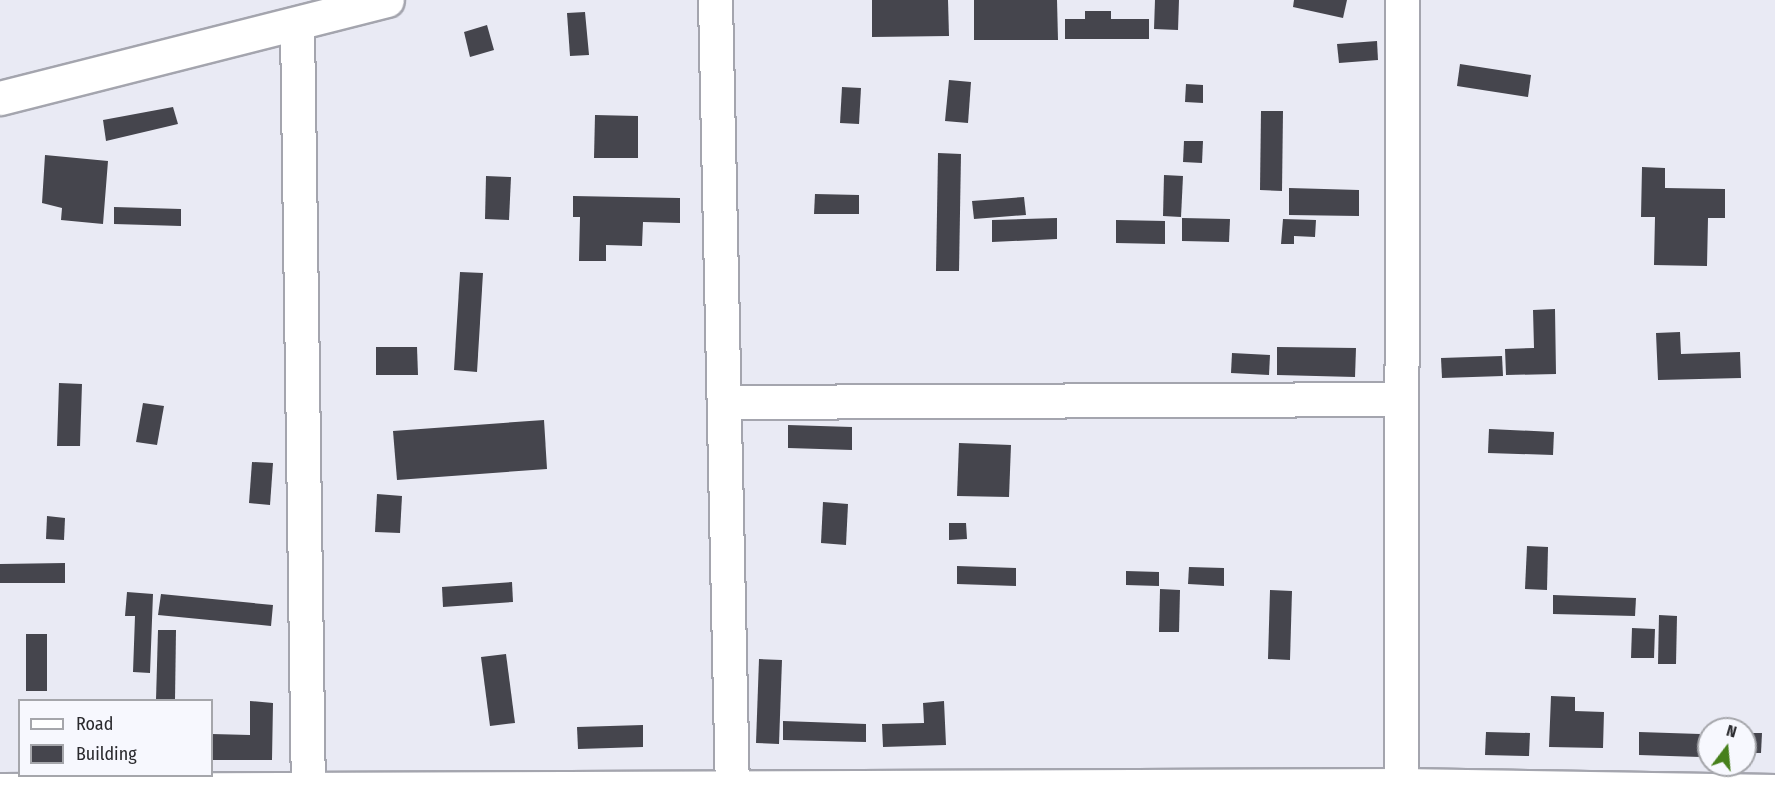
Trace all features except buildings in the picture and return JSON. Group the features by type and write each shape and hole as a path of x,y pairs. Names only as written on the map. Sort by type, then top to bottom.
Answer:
{"street":[{"path":"0,98 297,26 327,7 387,0"},
{"path":"715,0 732,790"},
{"path":"1401,790 1402,0"},
{"path":"297,26 308,792"},
{"path":"724,402 1401,399"},
{"path":"0,790 308,792 1775,791"}]}
